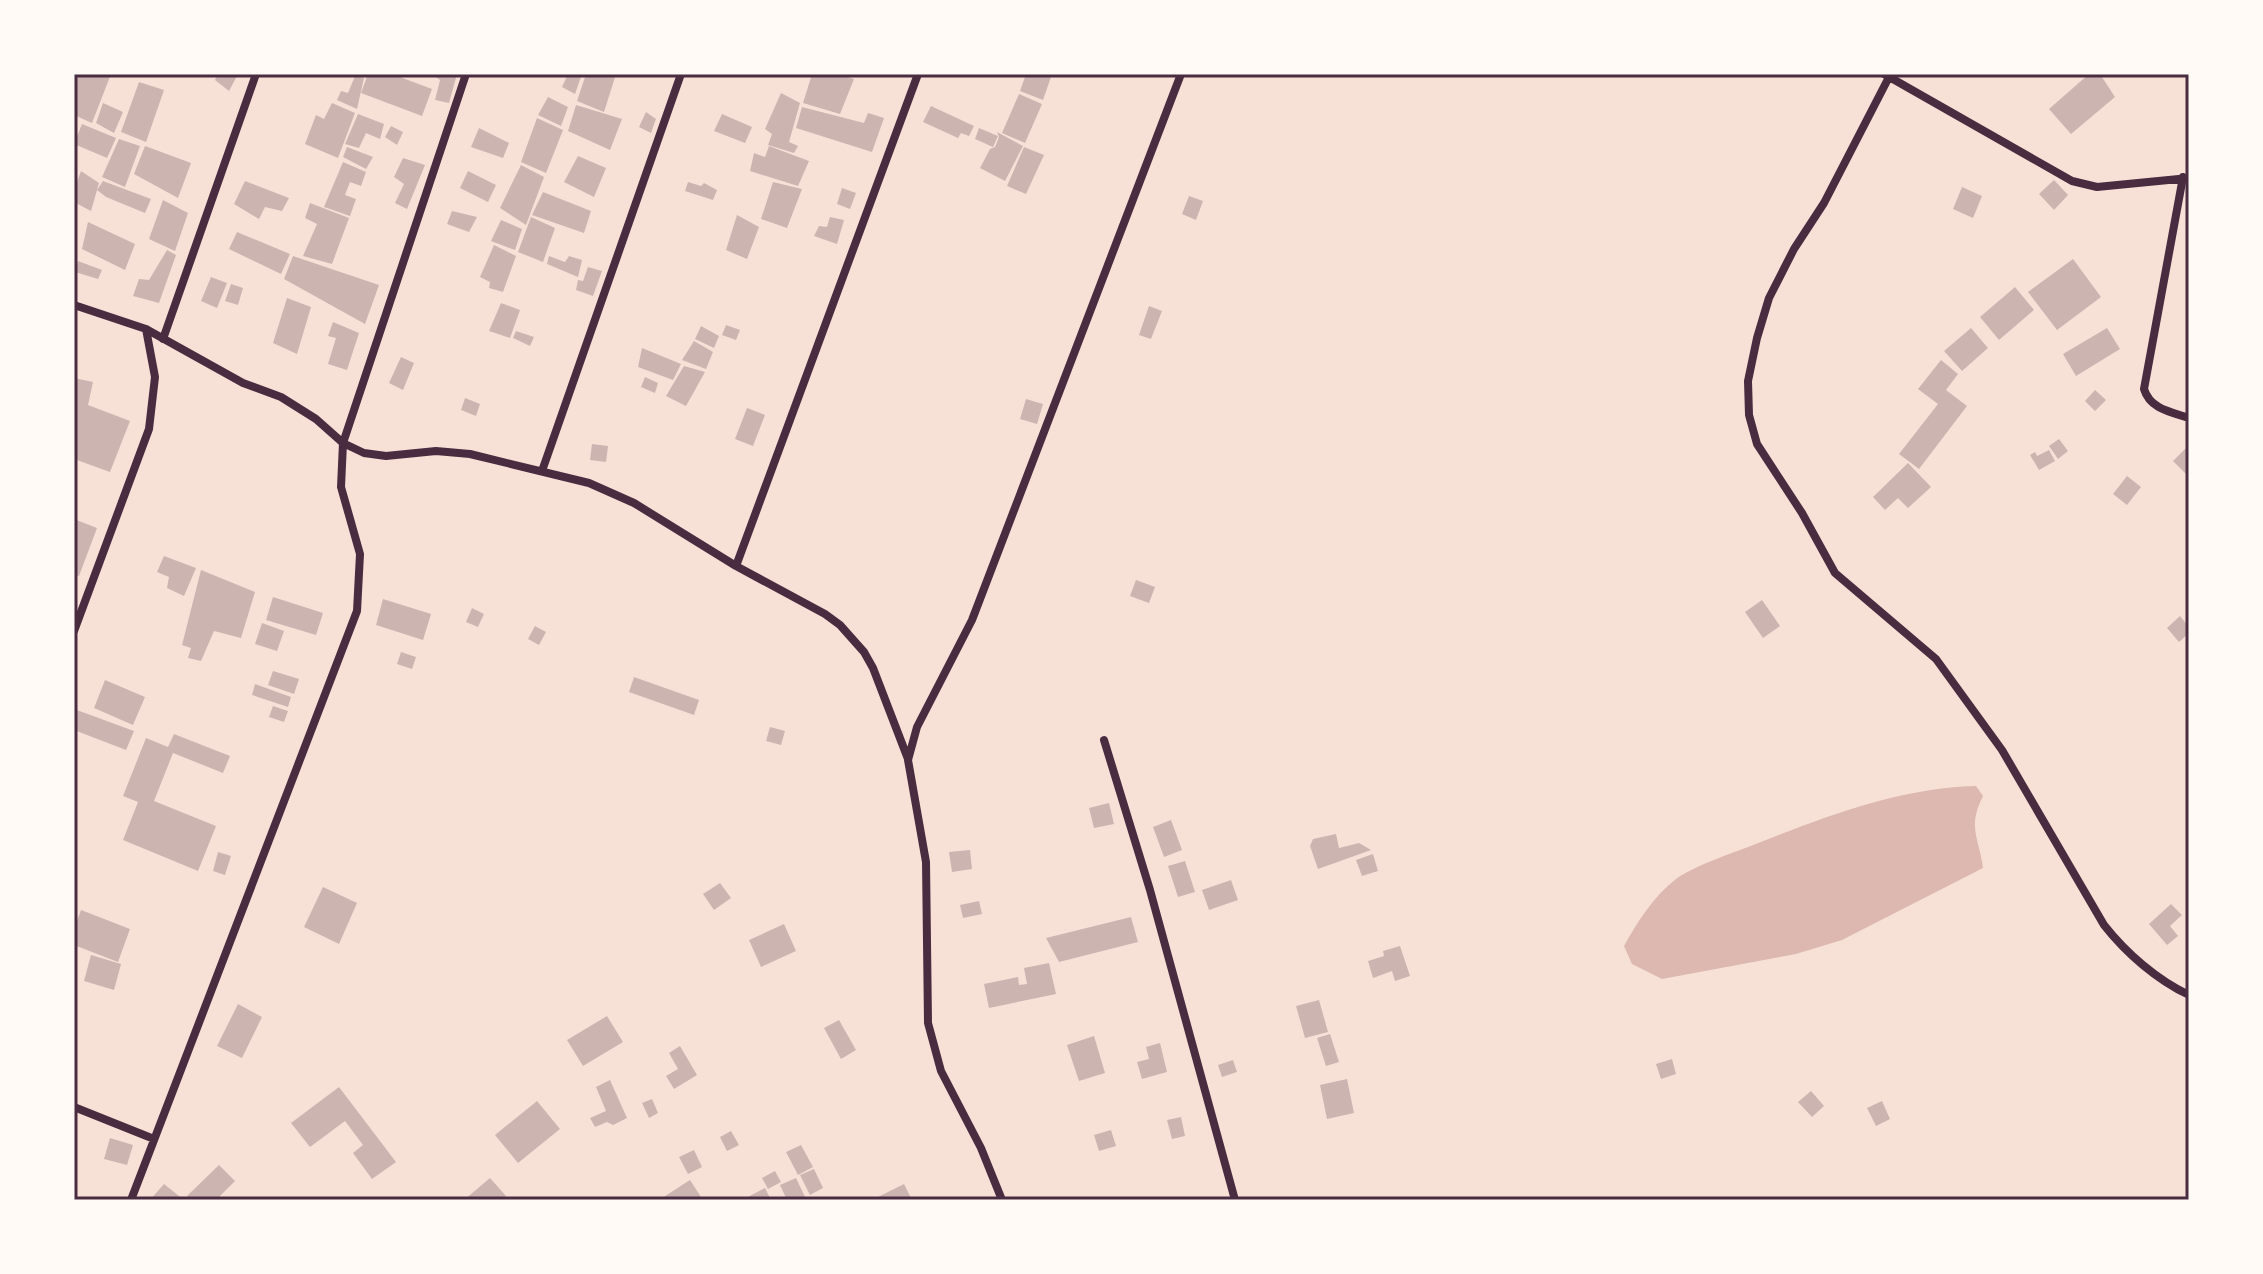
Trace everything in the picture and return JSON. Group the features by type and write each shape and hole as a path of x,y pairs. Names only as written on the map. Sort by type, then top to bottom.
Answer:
{"street":[{"path":"163,339 256,74"},
{"path":"131,1200 357,611 360,554 341,487 343,443 466,74"},
{"path":"542,471 681,74"},
{"path":"736,566 918,74"},
{"path":"908,760 917,727 972,620 1181,74"},
{"path":"2189,418 2157,407 2147,400 2144,389 2186,177 2097,187 2072,181 1886,76 1824,203 1794,249 1769,298 1748,381 1749,415 1757,444 1802,513 1835,573 1936,659 1994,739 2117,942 2131,956 2189,995"},
{"path":"74,305 146,329 243,383 281,397 316,419 343,443 375,455 453,452 542,471 612,492 736,566 825,614 853,638 873,668 908,760 926,862 928,1023 941,1071 981,1148 1002,1200"},
{"path":"74,631 149,429 155,377 146,329"},
{"path":"1104,740 1150,890 1235,1200"},
{"path":"74,1107 154,1139"}],"shaded area":[{"path":"1976,786 1983,796 1975,825 1983,868 1842,940 1796,954 1662,979 1632,964 1624,946 1635,928 1660,894 1692,870 1860,806 1917,792"}],"building":[{"path":"74,74 111,74 92,123 74,115"},
{"path":"218,74 238,74 229,91 215,80"},
{"path":"368,74 392,74 432,89 422,116 361,93"},
{"path":"431,74 457,74 449,103 435,100 440,80"},
{"path":"568,74 582,74 575,94 562,87"},
{"path":"586,74 616,74 604,112 577,101"},
{"path":"812,74 838,74 854,79 840,114 803,103"},
{"path":"1026,74 1052,74 1043,100 1020,91"},
{"path":"2089,74 2100,74 2115,97 2071,134 2049,109"},
{"path":"355,76 364,78 357,109 337,100 341,91 348,93"},
{"path":"139,82 164,90 146,142 121,132"},
{"path":"781,93 800,103 789,142 798,146 794,153 768,145 772,134 765,129"},
{"path":"1019,94 1042,104 1025,143 1002,133"},
{"path":"548,97 568,107 561,126 538,115"},
{"path":"103,103 123,112 114,133 96,123"},
{"path":"332,103 355,113 338,158 305,144 316,115 324,119"},
{"path":"576,105 622,119 610,150 568,131"},
{"path":"931,106 974,126 969,136 961,133 958,138 923,122"},
{"path":"802,107 864,123 868,113 884,118 872,152 796,128"},
{"path":"646,112 656,119 651,133 639,127"},
{"path":"358,114 384,124 380,139 366,133 359,148 345,144"},
{"path":"722,114 752,127 745,143 714,131"},
{"path":"537,118 563,130 546,173 521,162"},
{"path":"82,124 116,138 107,158 74,144"},
{"path":"391,126 403,132 397,145 385,137"},
{"path":"479,128 509,143 503,158 471,147"},
{"path":"979,128 998,136 993,147 975,139"},
{"path":"997,132 1023,146 1005,181 980,168 990,149 995,147 999,137"},
{"path":"119,139 140,146 125,187 102,177"},
{"path":"145,146 191,163 178,198 134,174"},
{"path":"769,146 809,161 798,186 750,171 754,153 765,157"},
{"path":"347,147 373,157 366,169 343,157"},
{"path":"1024,147 1044,155 1026,194 1007,186"},
{"path":"578,156 606,168 594,197 564,182"},
{"path":"403,158 425,165 407,209 395,203 404,184 394,177"},
{"path":"343,162 366,172 361,186 350,182 345,195 356,199 350,216 324,207"},
{"path":"521,165 544,177 526,225 500,208"},
{"path":"81,171 99,183 91,211 74,202 74,190"},
{"path":"468,171 496,185 488,202 460,188"},
{"path":"2054,180 2068,195 2054,210 2039,194"},
{"path":"103,181 151,199 145,213 106,197 97,190"},
{"path":"245,181 289,198 282,211 265,207 259,219 234,204"},
{"path":"688,182 701,186 704,183 717,190 713,200 685,191"},
{"path":"773,182 802,189 787,228 761,219"},
{"path":"1962,187 1982,196 1973,218 1953,209"},
{"path":"842,188 856,193 850,209 837,204"},
{"path":"543,192 591,211 584,233 532,215"},
{"path":"1189,196 1203,201 1196,220 1182,214"},
{"path":"163,200 188,213 175,251 149,239"},
{"path":"310,203 349,218 332,264 303,256 317,224 305,218"},
{"path":"452,211 477,217 469,232 447,224"},
{"path":"737,215 759,227 747,259 726,250"},
{"path":"531,217 555,228 543,262 518,252"},
{"path":"830,217 844,220 837,244 814,236 819,226 827,227"},
{"path":"501,220 522,229 515,250 491,241"},
{"path":"88,222 135,244 125,270 82,249"},
{"path":"237,232 290,254 281,274 229,249"},
{"path":"494,245 516,256 503,292 489,288 490,282 480,277"},
{"path":"167,250 176,255 159,303 133,296 139,279 149,280"},
{"path":"293,256 379,285 365,324 284,279"},
{"path":"549,256 565,262 569,256 582,260 578,277 547,264"},
{"path":"2073,259 2101,297 2057,330 2028,292"},
{"path":"78,261 102,270 98,279 75,272"},
{"path":"588,267 602,271 593,296 576,290 578,280 583,281"},
{"path":"211,277 227,283 217,308 201,301"},
{"path":"231,284 243,288 238,305 225,301"},
{"path":"2015,287 2034,310 1999,340 1980,317"},
{"path":"287,298 311,307 297,354 273,343"},
{"path":"501,303 520,310 510,338 489,331"},
{"path":"1149,306 1162,311 1151,339 1139,335"},
{"path":"333,322 359,333 347,370 328,364 336,338 328,336"},
{"path":"726,325 740,330 736,340 722,335"},
{"path":"701,326 719,336 714,348 695,339"},
{"path":"1971,328 1988,348 1962,371 1944,351"},
{"path":"2107,328 2120,349 2076,376 2063,354"},
{"path":"516,331 534,337 530,346 513,338"},
{"path":"694,341 713,352 706,369 682,360"},
{"path":"642,348 681,364 673,380 638,367"},
{"path":"401,357 414,363 403,390 389,383"},
{"path":"1941,360 1958,374 1946,390 1967,406 1919,469 1899,454 1938,404 1918,389"},
{"path":"684,366 705,372 686,406 666,396"},
{"path":"645,377 658,383 655,393 641,387"},
{"path":"74,378 93,382 88,405 130,421 110,472 74,459"},
{"path":"2095,390 2106,400 2095,411 2085,401"},
{"path":"465,398 480,404 476,416 461,410"},
{"path":"1026,399 1043,404 1037,424 1020,419"},
{"path":"747,408 765,415 753,446 735,439"},
{"path":"2059,439 2068,451 2058,459 2049,446"},
{"path":"592,444 608,446 606,462 590,460"},
{"path":"2189,445 2189,477 2173,461"},
{"path":"2049,450 2055,461 2039,470 2030,455 2035,452 2037,456"},
{"path":"1908,463 1931,487 1908,508 1898,498 1885,510 1873,497"},
{"path":"2127,476 2141,487 2127,505 2113,494"},
{"path":"74,519 97,528 79,576 74,575"},
{"path":"164,556 196,568 184,596 167,588 169,577 157,572"},
{"path":"201,570 255,592 241,638 214,631 201,661 188,658 191,648 182,645"},
{"path":"1136,580 1155,587 1149,603 1130,596"},
{"path":"273,597 323,613 316,635 266,620"},
{"path":"383,599 431,614 423,640 376,625"},
{"path":"1762,600 1780,626 1763,638 1745,612"},
{"path":"472,608 484,614 478,627 466,622"},
{"path":"2180,616 2189,627 2189,633 2179,642 2167,628"},
{"path":"262,623 284,631 277,651 255,644"},
{"path":"535,626 546,632 539,645 528,639"},
{"path":"401,652 416,657 412,669 397,664"},
{"path":"273,671 299,679 294,694 268,685"},
{"path":"634,677 699,700 694,715 629,692"},
{"path":"105,680 145,697 133,725 94,708"},
{"path":"255,684 291,697 288,707 252,695"},
{"path":"273,706 288,711 284,722 269,717"},
{"path":"74,709 134,731 126,750 74,730"},
{"path":"770,727 785,731 781,745 766,741"},
{"path":"174,734 230,756 223,773 173,753 154,801 216,826 198,871 123,840 138,802 123,796 146,738 168,747"},
{"path":"1109,803 1114,824 1094,828 1089,808"},
{"path":"1171,820 1182,850 1164,857 1153,827"},
{"path":"1336,834 1339,848 1359,843 1371,850 1318,869 1310,846 1313,839"},
{"path":"970,850 972,869 952,872 949,852"},
{"path":"218,852 231,856 225,875 213,871"},
{"path":"1373,854 1378,871 1362,876 1356,860"},
{"path":"1185,861 1195,892 1178,897 1168,866"},
{"path":"1231,880 1238,900 1209,910 1202,890"},
{"path":"720,883 731,898 714,910 703,894"},
{"path":"323,887 357,903 339,944 304,927"},
{"path":"979,901 982,914 963,918 960,905"},
{"path":"2171,904 2182,915 2170,926 2178,936 2167,945 2149,924"},
{"path":"81,910 130,929 118,962 74,945 74,929"},
{"path":"1131,917 1138,942 1059,962 1046,938"},
{"path":"784,924 796,951 761,967 749,940"},
{"path":"1400,946 1410,976 1395,981 1392,971 1373,978 1368,961 1384,956 1383,951"},
{"path":"91,955 121,964 114,990 84,981"},
{"path":"1049,963 1056,994 989,1008 984,984 1018,977 1019,985 1027,984 1024,968"},
{"path":"1319,1000 1328,1032 1305,1038 1296,1006"},
{"path":"238,1004 262,1017 242,1058 217,1046"},
{"path":"607,1016 623,1042 583,1066 567,1040"},
{"path":"839,1020 856,1050 841,1059 824,1028"},
{"path":"1330,1034 1339,1062 1326,1066 1317,1038"},
{"path":"1094,1036 1105,1073 1079,1081 1067,1045"},
{"path":"1160,1043 1167,1072 1142,1079 1137,1062 1149,1059 1146,1047"},
{"path":"680,1046 697,1075 674,1089 666,1076 678,1069 669,1053"},
{"path":"1672,1059 1676,1074 1661,1079 1656,1064"},
{"path":"1233,1060 1237,1072 1222,1077 1218,1065"},
{"path":"1347,1079 1354,1113 1327,1119 1320,1085"},
{"path":"610,1080 627,1118 613,1125 607,1122 595,1127 590,1118 606,1111 596,1087"},
{"path":"339,1087 396,1162 372,1179 353,1153 363,1145 345,1121 310,1147 291,1123"},
{"path":"1811,1091 1824,1106 1812,1117 1798,1102"},
{"path":"652,1099 658,1113 649,1118 642,1103"},
{"path":"537,1101 560,1129 518,1163 495,1135"},
{"path":"1882,1101 1890,1119 1876,1126 1867,1108"},
{"path":"1181,1117 1185,1136 1172,1139 1167,1120"},
{"path":"1111,1130 1116,1146 1099,1151 1094,1135"},
{"path":"731,1131 739,1145 727,1151 720,1137"},
{"path":"110,1138 133,1145 127,1165 104,1159"},
{"path":"801,1145 813,1167 798,1175 786,1152"},
{"path":"694,1150 702,1167 688,1174 679,1157"},
{"path":"219,1165 235,1181 216,1200 191,1200 187,1196"},
{"path":"814,1169 823,1188 810,1195 800,1175"},
{"path":"775,1171 781,1182 768,1189 762,1178"},
{"path":"490,1178 506,1196 501,1200 464,1200"},
{"path":"796,1178 805,1197 787,1200 780,1185"},
{"path":"690,1180 703,1200 659,1200"},
{"path":"164,1184 184,1200 150,1200"},
{"path":"904,1184 912,1200 877,1200 876,1198"},
{"path":"765,1188 771,1200 742,1200"}]}
